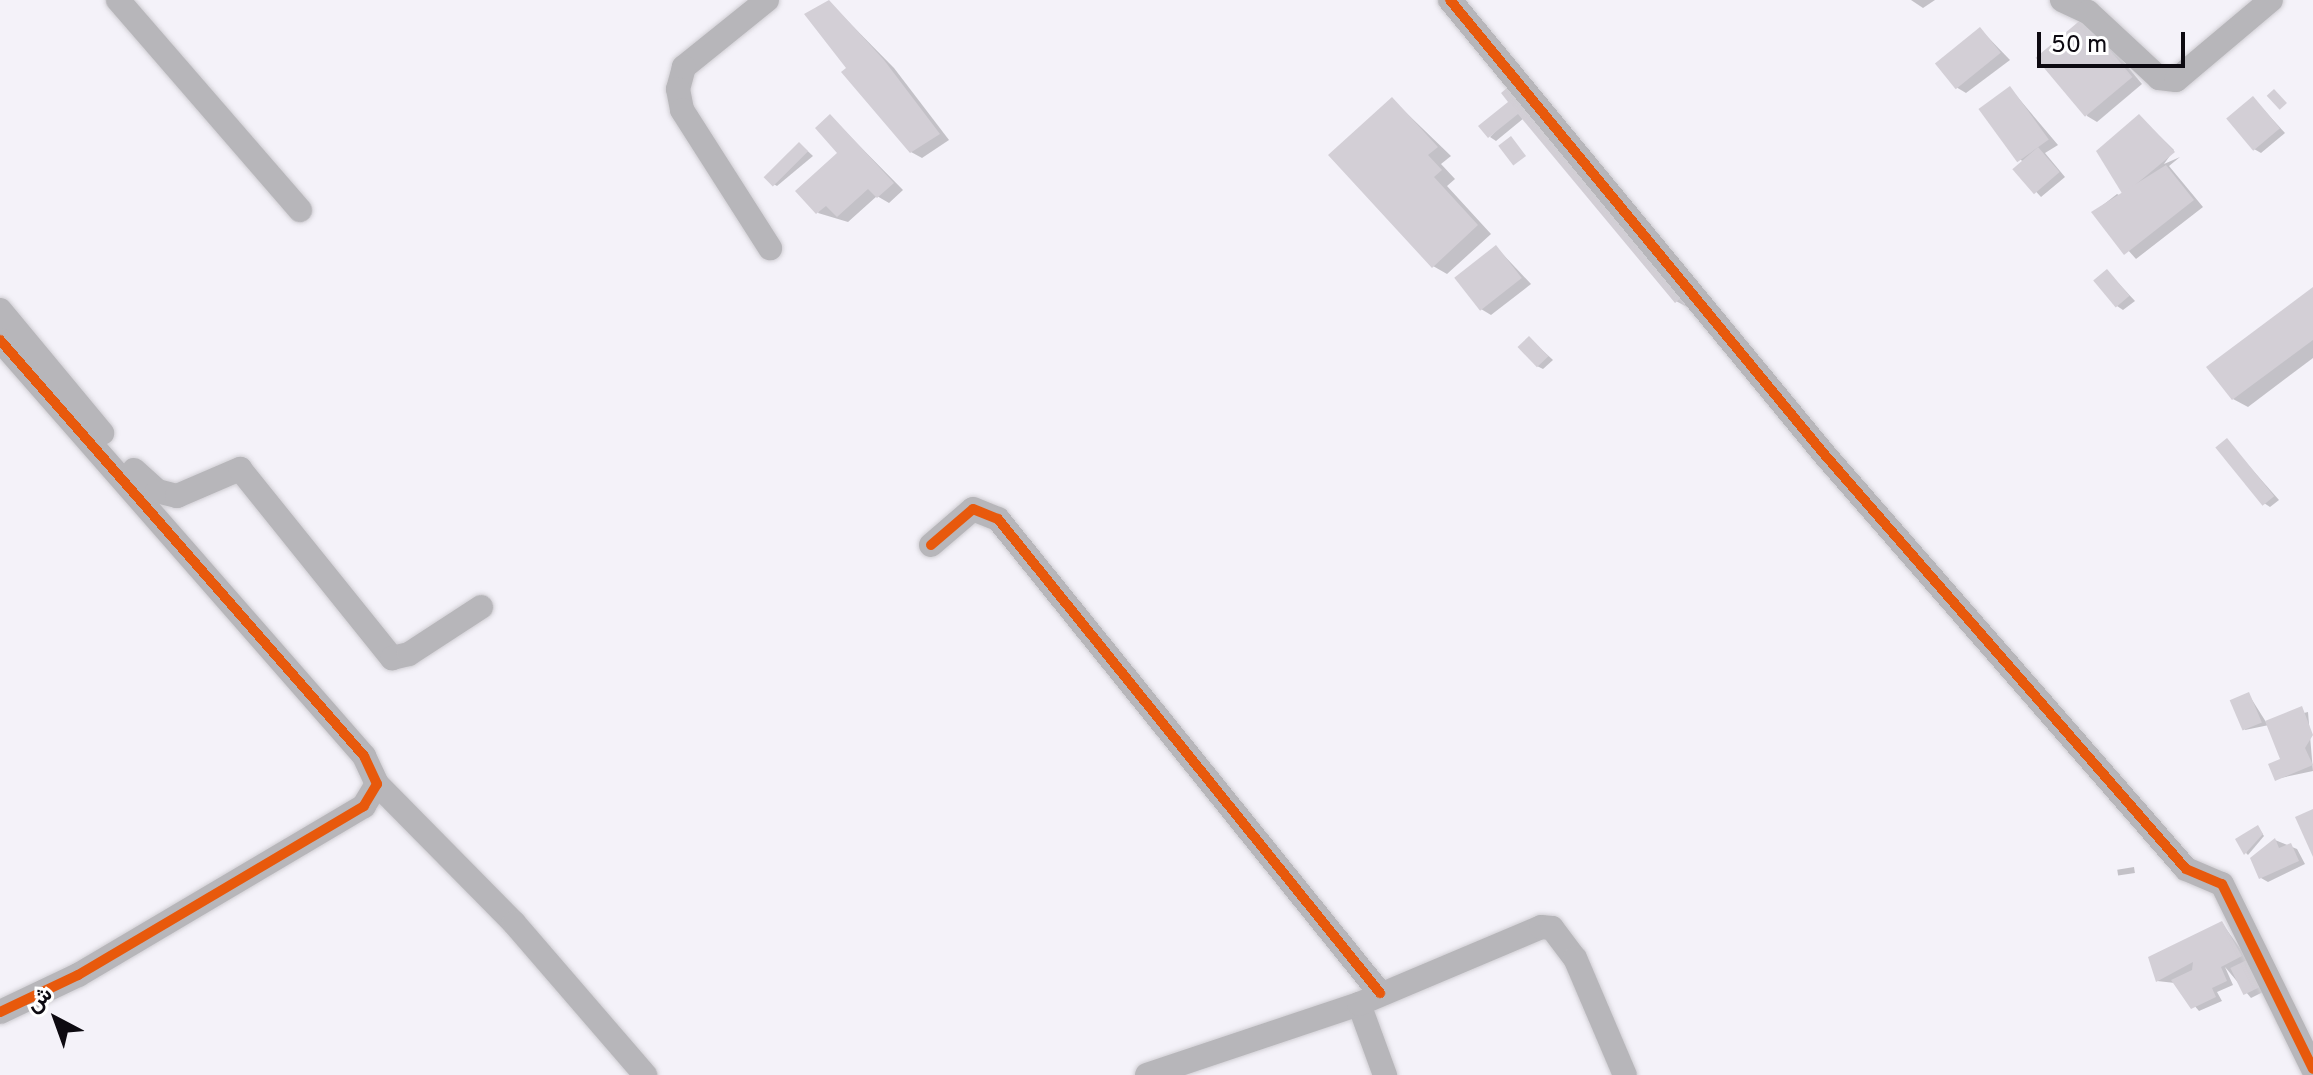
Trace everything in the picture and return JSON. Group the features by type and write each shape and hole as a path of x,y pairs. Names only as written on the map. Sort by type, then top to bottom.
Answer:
{"street":[{"path":"118,0 300,210"},
{"path":"767,0 684,67 678,89 682,110 770,248"},
{"path":"1450,0 1825,455 2186,869 2222,884 2313,1069"},
{"path":"2062,0 2088,12 2159,78 2176,80 2271,0"},
{"path":"0,310 149,486 185,495 233,469 243,471 392,658 409,654 481,607"},
{"path":"0,340 364,756 377,784 514,923 645,1075"},
{"path":"931,545 973,509 998,519 1370,999 1385,1075"},
{"path":"0,1012 78,975 364,806 377,784"},
{"path":"1147,1075 1370,999 1523,931 1552,928 1575,958 1625,1075"}],"building":[{"path":"829,0 884,60 940,134 910,153 841,72 846,68 804,14"},
{"path":"2083,18 2132,77 2085,117 2036,58"},
{"path":"1980,27 2001,53 1956,89 1935,64"},
{"path":"1513,83 1687,293 1675,303 1518,114 1488,138 1478,126 1508,102 1501,93"},
{"path":"2010,86 2049,139 2017,162 1978,109"},
{"path":"2274,89 2287,103 2280,110 2267,96"},
{"path":"2253,96 2280,128 2253,151 2226,118"},
{"path":"1392,97 1438,147 1428,155 1442,170 1434,177 1478,225 1432,268 1328,155"},
{"path":"830,114 894,183 877,198 868,189 837,217 826,206 816,214 795,191 837,153 815,128"},
{"path":"2139,114 2175,152 2123,195 2096,151"},
{"path":"1511,136 1526,156 1513,166 1498,146"},
{"path":"799,142 808,151 773,187 764,177"},
{"path":"2038,147 2060,172 2034,194 2012,169"},
{"path":"2166,165 2194,200 2124,255 2091,212"},
{"path":"1496,245 1522,278 1480,311 1454,278"},
{"path":"2107,269 2129,296 2116,307 2093,281"},
{"path":"2313,287 2313,340 2232,400 2206,367"},
{"path":"1529,336 1548,356 1537,367 1517,347"},
{"path":"2227,438 2274,496 2263,506 2215,447"},
{"path":"2249,692 2262,722 2243,731 2230,700"},
{"path":"2302,706 2313,735 2305,748 2313,765 2275,781 2268,764 2280,759 2265,721"},
{"path":"2313,809 2313,857 2295,817"},
{"path":"2258,825 2263,834 2244,855 2235,839"},
{"path":"2275,838 2279,848 2291,843 2299,861 2259,879 2250,858"},
{"path":"2222,921 2242,956 2221,967 2227,981 2212,988 2216,997 2191,1009 2171,980 2192,970 2193,962 2156,982 2148,957"},
{"path":"2251,958 2264,985 2243,995 2230,968"}],"cycle path":[{"path":"1450,0 1825,455 2186,869 2222,884 2313,1069"},
{"path":"0,340 364,756 377,784 364,806 78,975 0,1012"},
{"path":"931,545 973,509 998,519 1380,993"}]}
